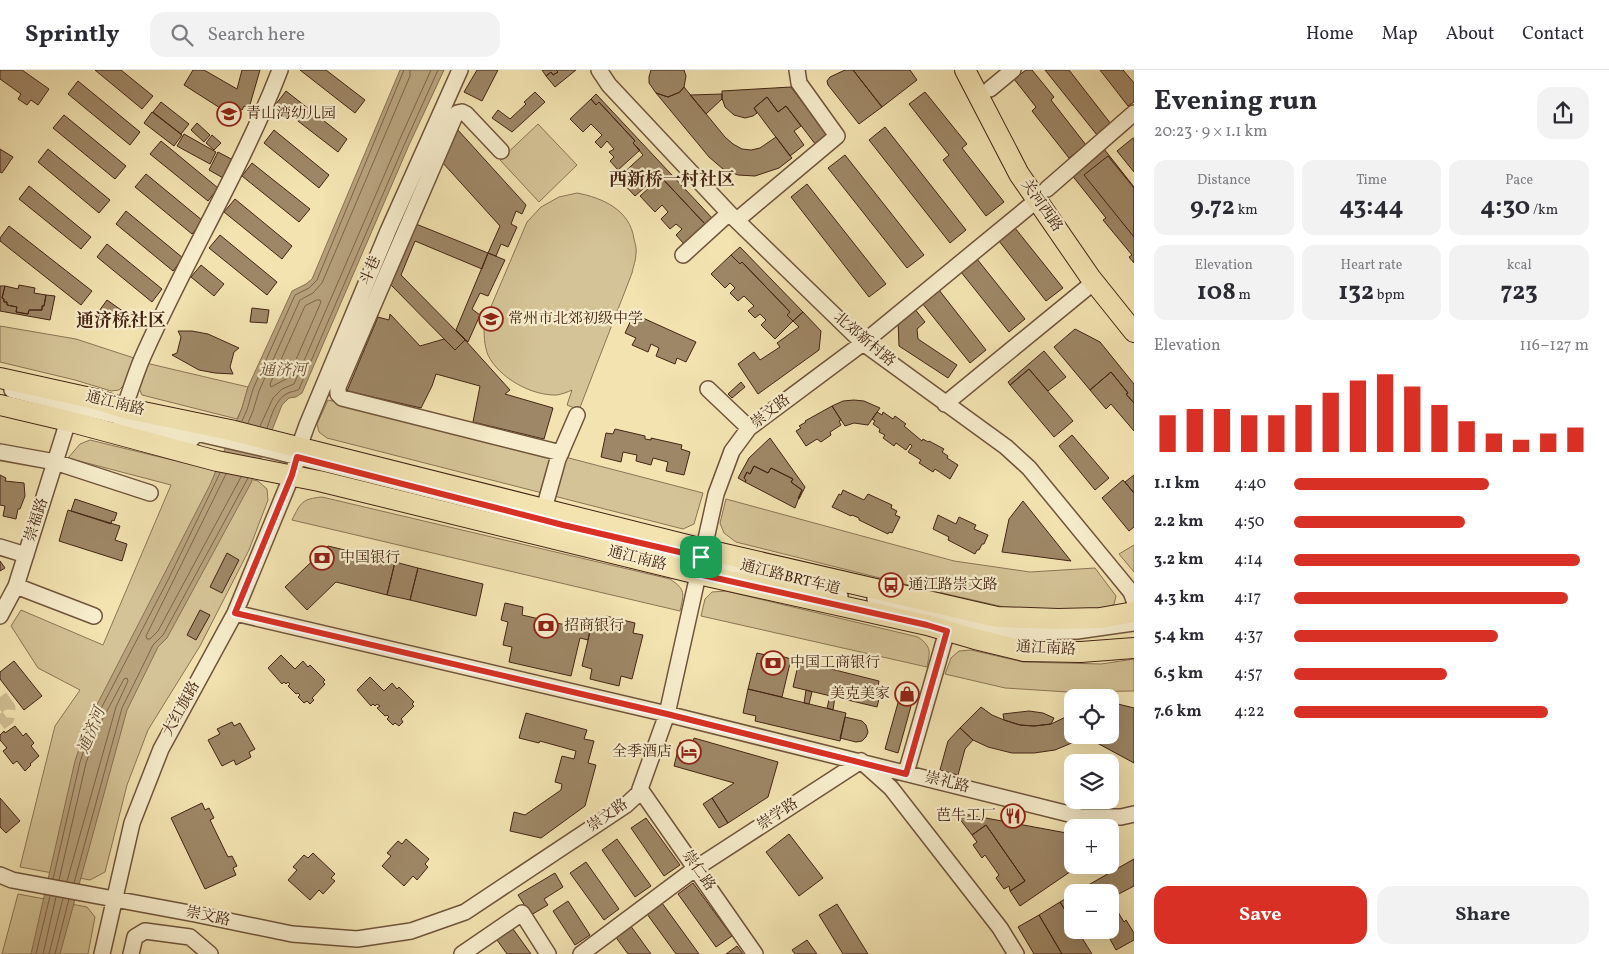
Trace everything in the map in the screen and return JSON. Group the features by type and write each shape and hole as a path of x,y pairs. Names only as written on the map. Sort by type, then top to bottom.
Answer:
{"main road":[{"name":"关河西路","path":"965,70 1019,174 1042,194 1134,310"},
{"name":"关河西路","path":"980,70 1031,167 1042,194 1094,282 1134,332"},
{"name":"通江南路","path":"0,378 95,399 125,416 223,444"},
{"name":"通江南路","path":"0,405 141,441 223,444"},
{"path":"223,444 269,454"},
{"path":"223,444 269,454"},
{"name":"通江南路","path":"269,454 544,509 701,561 997,617 1100,618 1134,612"},
{"name":"通江南路","path":"269,454 701,561 975,640 1024,651 1081,652 1134,648"}],"street":[{"path":"125,416 141,362 177,285 247,147 280,70"},
{"name":"斗巷","path":"296,460 388,231 460,70"},
{"name":"北郊新村路","path":"599,70 609,85 733,217 863,343 1006,447 1029,468 1131,592 1134,600"},
{"path":"683,255 837,136 799,83 798,70"},
{"path":"990,89 1013,70"},
{"path":"501,152 466,114 458,113 454,118 338,388 338,394 342,398 561,453"},
{"name":"崇文路","path":"0,875 12,880 292,934 357,939 411,931 465,912 626,805 640,790 667,714 719,486 732,451 749,428 863,343 1133,117"},
{"path":"945,404 1094,282"},
{"path":"0,388 110,414 223,444"},
{"path":"708,389 749,428"},
{"path":"0,397 125,416 141,441"},
{"path":"544,509 561,453 577,416"},
{"name":"崇福路","path":"0,616 16,586 68,421"},
{"path":"0,452 55,462 150,493"},
{"name":"大红旗路","path":"102,954 132,822 161,749 235,613 296,460"},
{"path":"0,547 26,555"},
{"name":"通江路BRT车道","path":"701,561 1014,632 1077,631 1134,623"},
{"name":"通江路BRT车道","path":"701,561 924,618 1009,637 1053,640 1134,634"},
{"path":"16,586 94,616"},
{"name":"崇礼路","path":"235,613 667,714 1081,816 1121,817 1134,814"},
{"path":"1028,618 1089,630"},
{"path":"906,774 947,631"},
{"path":"975,640 1009,637"},
{"path":"860,761 891,788 1000,928 1016,954"},
{"name":"崇学路","path":"581,954 696,868 860,761"},
{"name":"崇仁路","path":"640,790 755,954"},
{"path":"462,954 522,913 548,954"},
{"path":"190,938 195,914"},
{"path":"131,954 135,937 145,931 190,938 210,954"}],"shaded area":[{"path":"538,124 577,165 539,202 500,160"},
{"path":"577,193 605,202 621,213 631,229 636,250 636,259 632,273 579,410 567,405 572,390 557,395 547,395 527,389 508,378 488,355 484,327 484,323 527,222 541,207 559,197"},
{"path":"0,326 76,339 134,358 124,385 119,390 111,391 75,380 0,362"},
{"path":"146,363 248,387 237,419 142,395 139,388"},
{"path":"328,400 565,457 703,493 694,524 683,529 327,438 319,432 317,424"},
{"path":"90,440 258,481 267,489 268,500 249,550 200,646 148,730 127,785 105,872 90,880 20,867 55,726 80,690 38,668 11,626 21,610 103,645 171,485 68,458 80,444"},
{"path":"322,497 670,579 679,586 682,592 680,611 292,520 303,502"},
{"path":"726,499 954,561 1030,572 1095,568 1116,596 1114,604 1108,608 1051,609 1004,607 736,542 724,533 720,523"},
{"path":"1134,545 1134,572 1119,554"},
{"path":"726,591 918,637 926,644 929,650 927,667 701,616 705,599 712,592"},
{"path":"971,650 1023,662 1101,664 1134,659 1134,691 1119,691 1119,689 1064,689 1064,692 1005,688 945,674 951,658 959,651"},
{"path":"18,894 87,907 95,917 88,954 2,954"}],"water":[{"name":"通济河","path":"400,70 444,70 409,145 302,393 296,397 289,398 282,405 251,483 167,638 158,647 127,710 60,954 31,954 75,761 88,722 210,485 242,408 248,387 292,291 312,279"}],"building":[{"path":"0,70 22,70 49,89 38,105 31,100 27,105 18,99 21,94 0,79"},
{"path":"95,70 121,70 153,96 142,109"},
{"path":"193,70 204,70 237,89 242,70 260,70 249,108 244,106 242,110 237,107 234,112 230,110 228,113 184,85"},
{"path":"300,70 326,70 365,100 355,113"},
{"path":"477,70 498,70 482,101 464,92"},
{"path":"542,70 556,70 558,72 553,75 551,72 546,76"},
{"path":"556,70 576,70 555,87 546,76 551,72 553,75 558,72"},
{"path":"651,70 684,70 686,76 684,87 680,92 668,97 656,93 649,83"},
{"path":"845,70 853,70 882,107 859,124 828,85 827,81 830,77"},
{"path":"853,70 910,70 917,80 882,107"},
{"path":"1026,70 1032,70 1054,97 1051,100 1086,145 1069,158 1032,111 1036,107 1014,79"},
{"path":"1045,70 1069,70 1111,124 1097,135"},
{"path":"1100,70 1123,70 1134,83 1134,102 1128,106"},
{"path":"78,81 140,132 130,145 68,94"},
{"path":"684,87 725,137 733,144 742,149 751,150 760,148 776,137 792,158 779,168 755,176 738,175 723,169 709,157 656,93 668,97 680,92"},
{"path":"791,87 828,136 816,145 786,106 778,112 767,97 754,108 757,113 745,118 734,115 725,107 722,98 722,91"},
{"path":"286,91 347,139 338,152 276,104"},
{"path":"535,92 545,102 512,132 492,118 498,110 510,119 526,104 524,102"},
{"path":"925,92 967,144 962,148 1004,202 986,216 943,160 949,155 909,104"},
{"path":"596,94 714,220 702,231 700,228 705,224 660,176 635,196 618,178 643,155 633,143 635,141 599,102 596,105 591,99"},
{"path":"722,94 722,99 706,114 690,95"},
{"path":"767,97 778,112 786,106 801,126 794,131 804,145 790,156 754,108"},
{"path":"591,99 596,105 599,102 635,141 633,143 640,150 618,170 610,161 614,157 609,152 614,149 607,141 601,148 595,142 602,135 591,124 583,132 570,119"},
{"path":"161,102 189,124 181,134 153,112"},
{"path":"152,112 182,135 174,146 144,123"},
{"path":"64,115 126,166 115,179 53,128"},
{"path":"197,123 210,135 204,142 191,130"},
{"path":"885,127 966,230 950,243 869,140"},
{"path":"457,129 526,205 522,214 516,211 511,224 517,227 508,247 501,244 496,256 488,253 500,226 442,162"},
{"path":"274,130 329,175 319,188 264,143"},
{"path":"184,134 216,152 210,164 177,146"},
{"path":"212,135 221,143 214,150 206,143"},
{"path":"1134,138 1134,172 1117,151"},
{"path":"161,141 218,188 208,201 150,154"},
{"path":"0,149 13,157 2,173 0,172"},
{"path":"48,149 110,200 99,213 38,162"},
{"path":"1104,149 1134,187 1134,263 1129,257 1132,255 1103,220 1106,218 1071,174"},
{"path":"218,152 235,161 225,179 209,170"},
{"path":"845,155 924,255 907,268 828,168"},
{"path":"1108,156 1134,188 1134,237 1084,175"},
{"path":"252,163 310,209 299,222 242,176"},
{"path":"146,174 203,221 192,234 135,187"},
{"path":"660,176 705,224 700,228 702,231 684,244 676,235 682,229 676,224 670,229 661,219 668,212 662,205 655,212 640,196 649,188 647,185"},
{"path":"807,184 886,284 869,297 791,197"},
{"path":"29,186 91,237 81,249 19,199"},
{"path":"235,199 292,246 282,259 224,212"},
{"path":"126,211 183,258 173,271 116,224"},
{"path":"416,224 488,253 482,269 415,241 401,275 465,340 455,350 391,285"},
{"path":"9,226 92,291 81,305 0,241 0,238"},
{"path":"1015,228 1063,288 1046,301 999,241"},
{"path":"220,235 277,282 267,295 209,248"},
{"path":"107,244 162,289 152,302 97,257"},
{"path":"740,247 803,312 793,321 787,315 790,312 742,262 740,264 731,255"},
{"path":"488,253 505,260 488,296 480,293 472,309 480,315 468,342 456,330"},
{"path":"731,255 740,264 742,262 790,312 787,315 793,321 775,339 761,325 766,320 760,314 755,318 748,311 754,306 744,296 738,301 730,293 735,288 730,283 725,288 711,274"},
{"path":"977,259 1025,319 1009,332 961,272"},
{"path":"201,265 224,284 214,296 191,277"},
{"path":"19,285 35,288 34,293 46,295 42,310 29,310 28,314 16,312 17,307 7,305 7,302 4,302 2,298 5,286 18,289"},
{"path":"0,286 5,286 2,298 4,302 7,302 7,305 17,307 16,312 28,314 29,310 42,310 46,295 55,296 50,320 0,311"},
{"path":"939,290 986,350 970,363 922,303"},
{"path":"107,300 124,312 142,314 140,328 118,325 99,311"},
{"path":"252,308 269,310 267,323 250,322"},
{"path":"914,308 925,322 917,329 918,339 957,365 948,378 899,346 898,320"},
{"path":"803,312 821,331 819,350 758,394 738,364 754,352 760,360 780,347 777,343 799,327 793,321"},
{"path":"390,314 420,346 444,339 455,350 465,340 510,390 505,394 553,408 544,439 473,422 480,386 436,374 421,408 347,391 378,317 389,320"},
{"path":"634,314 696,342 686,362 677,358 675,364 656,356 659,348 651,344 648,352 632,345 636,338 625,333"},
{"path":"1075,329 1100,342 1134,384 1134,403 1111,372 1090,390 1054,347"},
{"path":"178,331 208,334 239,348 234,352 230,367 233,374 199,370 172,355 177,353 181,337"},
{"path":"1044,351 1066,377 1048,391 1029,369 1010,385 1008,382"},
{"path":"1029,369 1073,421 1054,437 1010,385"},
{"path":"1111,372 1134,403 1134,431 1111,404 1106,409 1090,390"},
{"path":"741,382 745,387 732,398 728,394"},
{"path":"843,401 864,401 880,408 868,425 854,423 845,426 832,406"},
{"path":"832,406 841,420 839,421 841,425 830,432 831,435 821,442 817,439 806,446 796,431 801,428 799,426"},
{"path":"877,412 882,415 883,412 893,419 895,416 906,424 904,426 922,441 923,439 929,441 944,449 942,452 948,456 947,458 958,465 950,479 935,469 933,472 919,463 921,460 908,452 912,446 910,444 906,450 896,443 894,446 883,438 885,435 879,432 880,429 873,424 875,421 872,419"},
{"path":"615,429 645,436 645,439 651,440 651,438 682,445 681,449 690,452 684,475 666,471 668,462 653,458 651,465 636,461 637,455 623,452 621,462 601,457 606,433 613,434"},
{"path":"1072,435 1109,478 1095,490 1059,446"},
{"path":"770,438 805,487 799,499 802,490 791,482 793,479 771,468 768,473 754,466 750,474 747,472 744,478 745,482 738,478 749,458"},
{"path":"754,466 768,473 771,468 793,479 791,482 802,490 795,508 745,482 744,478 747,472 750,474"},
{"path":"0,475 6,478 5,481 24,483 25,496 20,509 18,509 16,519 3,516 5,506 0,505"},
{"path":"1134,475 1134,493 1125,482"},
{"path":"1123,480 1134,493 1134,527 1129,531 1102,498"},
{"path":"843,490 864,500 868,494 892,505 891,508 897,511 895,515 900,517 892,533 889,532 888,534 859,520 859,518 832,507"},
{"path":"75,499 117,513 114,521 112,520 111,524 71,511"},
{"path":"1023,501 1071,561 1002,552 1009,519"},
{"path":"68,510 120,526 115,540 127,544 122,561 59,541"},
{"path":"938,515 956,524 959,517 976,525 974,529 988,535 984,544 975,554 948,540 949,537 933,529"},
{"path":"328,546 395,562 387,595 336,582 307,610 285,587"},
{"path":"227,553 239,560 222,593 210,587"},
{"path":"0,561 5,568 0,571"},
{"path":"395,562 418,568 410,600 387,595"},
{"path":"418,568 483,584 476,616 410,600"},
{"path":"505,603 523,607 522,615 570,626 571,619 591,623 588,640 580,638 571,676 509,662 512,647 503,645 508,622 501,620"},
{"path":"200,610 210,615 196,640 187,635"},
{"path":"606,616 635,623 633,633 643,635 632,679 621,676 619,686 590,679 592,669 582,666 592,623 603,626"},
{"path":"757,653 770,656 771,653 791,659 782,697 748,689"},
{"path":"281,655 295,669 303,661 308,667 310,665 325,680 323,682 325,684 312,698 314,700 310,704 307,701 304,703 298,697 300,695 296,694 288,686 290,684 288,682 282,684 268,668"},
{"path":"14,661 42,696 24,710 0,679 0,672"},
{"path":"799,661 879,681 877,707 793,687"},
{"path":"370,677 384,691 392,683 397,689 399,687 414,702 412,704 414,706 401,719 403,722 399,726 395,723 393,725 387,719 389,717 385,716 377,708 380,706 373,704 371,706 357,690"},
{"path":"903,685 916,688 898,753 885,749"},
{"path":"748,689 846,713 840,741 755,721 756,716 743,713"},
{"path":"806,690 812,692 809,704 804,703"},
{"path":"830,696 835,697 833,710 827,708"},
{"path":"1119,704 1134,708 1134,763 1099,744 1119,744"},
{"path":"981,707 992,715 1020,725 1051,724 1064,718 1064,744 1069,744 1055,750 1034,753 1012,753 988,747 973,740 960,728"},
{"path":"1029,711 1043,713 1054,718 1051,724 1034,726 1020,725 1004,720 1003,714"},
{"path":"526,713 587,730 584,739 594,741 588,763 596,765 585,806 541,838 510,831 514,812 525,815 561,790 562,784 555,782 562,756 574,759 576,751 540,741 539,743 519,738"},
{"path":"845,717 862,721 866,725 868,732 862,741 856,742 840,738"},
{"path":"232,722 234,726 240,723 255,749 249,752 251,757 236,765 234,760 222,766 208,740 220,734 217,729"},
{"path":"15,726 23,736 26,733 34,743 31,746 39,756 25,771 17,761 13,764 3,751 7,748 0,740 0,735 4,731 5,733"},
{"path":"960,728 973,740 965,749 958,775 940,770 948,741"},
{"path":"694,738 778,762 768,797 728,823 712,798 734,783 674,766 680,742 692,746"},
{"path":"0,798 20,821 6,833 0,827"},
{"path":"712,798 728,823 719,828 703,804"},
{"path":"202,803 205,810 209,808 214,818 210,820 228,857 232,856 237,866 233,868 236,875 205,889 171,818"},
{"path":"964,814 1064,833 1064,874 1067,874 1020,906 1010,891 1025,881 986,825 972,835 959,818"},
{"path":"646,818 680,865 664,876 631,828"},
{"path":"986,825 1025,881 1010,891 1009,886 1004,889 996,878 999,875 985,855 982,858 973,845 977,842 972,835"},
{"path":"789,834 823,878 799,896 766,852"},
{"path":"406,839 429,859 425,864 428,867 417,880 413,876 404,886 382,866 391,856 387,853 398,841 402,844"},
{"path":"617,839 651,886 635,897 602,850"},
{"path":"313,853 335,874 331,878 335,881 323,894 319,890 310,900 288,880 297,870 293,867 304,855 308,858"},
{"path":"1134,859 1134,886 1119,894 1119,884 1090,884 1108,874 1119,874 1119,868"},
{"path":"586,862 619,909 604,920 570,873"},
{"path":"555,873 563,887 544,899 548,905 531,915 518,895"},
{"path":"693,883 732,936 716,947 678,894"},
{"path":"1064,900 1064,908 1060,902"},
{"path":"568,901 590,935 575,945 553,911"},
{"path":"1060,902 1064,909 1064,939 1083,939 1092,954 1062,954 1039,915"},
{"path":"662,903 699,954 676,954 647,914"},
{"path":"837,904 868,954 843,954 819,915"},
{"path":"1119,914 1124,922 1126,920 1134,933 1134,940 1116,950 1110,939 1119,939"},
{"path":"1039,915 1062,954 1034,954 1018,927"},
{"path":"630,925 651,954 628,954 615,936"},
{"path":"513,929 531,954 507,954 497,940"},
{"path":"807,940 817,954 795,954 792,950"},
{"path":"737,946 743,954 726,954"}],"tunnel":[{"path":"0,697 8,708 7,718 0,723"}],"place":[{"name":"青山湾幼儿园","path":"229,114"},
{"name":"常州市北郊初级中学","path":"491,319"},
{"name":"中国银行","path":"322,558"},
{"name":"通江路崇文路","path":"891,585"},
{"name":"招商银行","path":"546,626"},
{"name":"中国工商银行","path":"773,663"},
{"name":"美克美家","path":"907,694"},
{"name":"全季酒店","path":"689,752"},
{"name":"芭牛工厂","path":"1013,816"}],"district":[{"name":"西新桥一村社区","path":"672,180"},
{"name":"通济桥社区","path":"121,321"}],"route":[{"path":"297,457 563,525 701,557 698,574 947,631 906,774 667,714 235,613 292,475 297,457"}]}
